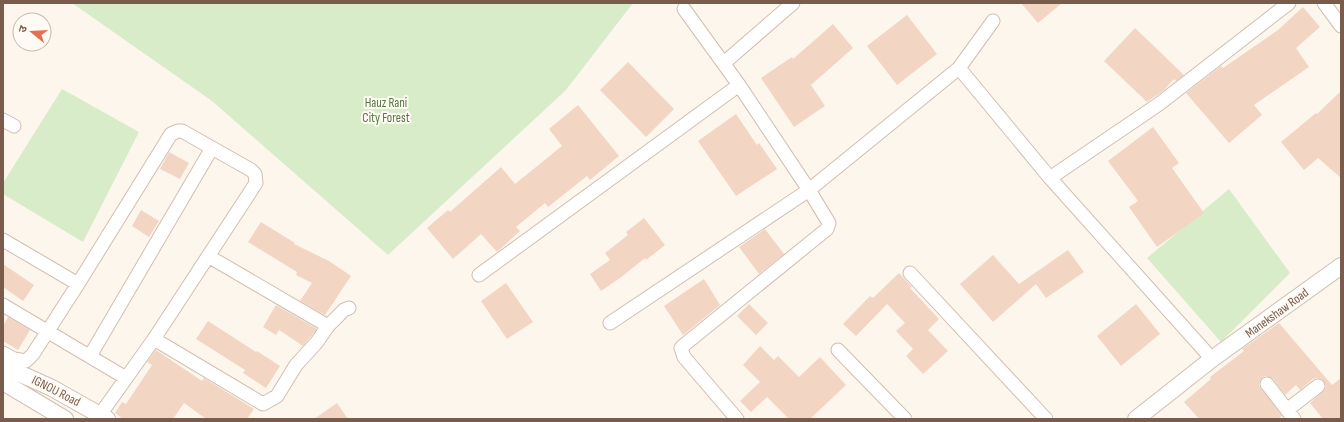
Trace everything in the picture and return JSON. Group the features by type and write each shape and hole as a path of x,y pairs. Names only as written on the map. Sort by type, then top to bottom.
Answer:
{"street":[{"path":"724,62 792,3"},
{"path":"1050,178 1159,104 1289,3"},
{"path":"1324,3 1341,26"},
{"path":"684,9 724,62 809,190 828,223 827,229 682,348 684,358 737,419"},
{"path":"610,323 809,190 959,68 993,21"},
{"path":"959,68 1050,178 1212,359"},
{"path":"479,275 739,85"},
{"path":"3,353 14,359 26,361 33,354 171,134 182,131 251,170 255,174 256,183 101,418"},
{"path":"90,356 212,148"},
{"path":"3,240 78,284"},
{"path":"208,256 328,326"},
{"name":"Manekshaw Road","path":"1136,419 1212,359 1341,266"},
{"path":"910,273 1046,419"},
{"path":"3,306 126,378"},
{"path":"154,339 263,404 277,396 296,365 317,342 328,326 344,310 349,308"},
{"path":"838,350 905,419"},
{"name":"IGNOU Road","path":"3,366 52,388 101,418"},
{"name":"IGNOU Road","path":"3,382 65,419"},
{"path":"1267,384 1290,414 1318,386"}],"green space":[{"name":"Hauz Rani City Forest","path":"72,3 633,3 566,90 388,255 212,101"},
{"path":"62,89 139,132 83,242 3,194 3,183"},
{"path":"1229,189 1290,273 1221,342 1147,258"}],"building":[{"path":"1021,3 1062,3 1038,23"},
{"path":"1303,7 1320,27 1296,48 1309,67 1254,105 1262,115 1229,143 1186,93 1221,66 1223,68 1278,30"},
{"path":"907,15 937,54 897,85 867,46"},
{"path":"833,24 853,48 811,85 825,106 794,127 761,78 792,57 793,59"},
{"path":"1135,28 1184,75 1176,81 1174,79 1164,90 1147,102 1104,61"},
{"path":"628,62 674,109 646,137 600,90"},
{"path":"1341,91 1341,178 1318,158 1304,170 1281,142 1316,113 1317,114"},
{"path":"578,105 619,156 590,180 587,176 548,207 545,203 516,227 520,231 497,252 481,234 453,259 427,228 448,210 450,212 501,167 515,184 562,146 549,129"},
{"path":"736,114 757,145 759,143 777,169 736,196 698,141"},
{"path":"1153,127 1179,163 1172,168 1204,213 1157,247 1129,207 1138,201 1108,161"},
{"path":"169,152 189,163 180,179 160,169"},
{"path":"141,210 159,221 149,237 132,226"},
{"path":"644,218 665,245 601,291 590,274 610,260 605,253 628,235 626,232"},
{"path":"261,222 295,243 294,244 329,261 351,276 325,315 300,301 312,283 296,275 297,272 248,242"},
{"path":"765,229 784,254 759,274 739,247"},
{"path":"1068,250 1084,272 1046,298 1036,284 993,322 960,284 993,255 1019,284"},
{"path":"3,264 34,285 23,301 3,287"},
{"path":"899,273 912,287 910,288 939,319 928,330 948,351 923,374 906,356 913,349 896,331 905,323 887,304 856,336 843,324 870,296 873,298"},
{"path":"704,279 720,305 683,335 664,306"},
{"path":"506,283 533,322 507,339 481,301"},
{"path":"749,304 768,323 756,335 737,316"},
{"path":"1136,304 1160,334 1121,366 1097,336"},
{"path":"276,305 317,329 303,346 279,330 276,335 263,327"},
{"path":"8,317 30,330 18,350 3,341 3,326"},
{"path":"208,321 280,366 266,388 243,373 245,370 196,339"},
{"path":"1279,323 1332,385 1341,378 1341,419 1323,419 1310,403 1325,389 1326,385 1321,379 1313,379 1300,390 1296,385 1285,395 1273,379 1266,376 1262,378 1259,385 1282,416 1278,419 1199,419 1184,402 1211,379 1210,377 1244,351 1242,349"},
{"path":"760,346 774,360 778,356 799,377 820,357 846,385 810,419 789,419 767,397 751,412 740,401 760,382 743,365"},
{"path":"156,350 202,381 204,378 254,409 247,419 206,419 184,403 173,419 123,419 115,413 122,402 126,404 152,365 147,362"},
{"path":"337,403 348,419 314,419"}]}
